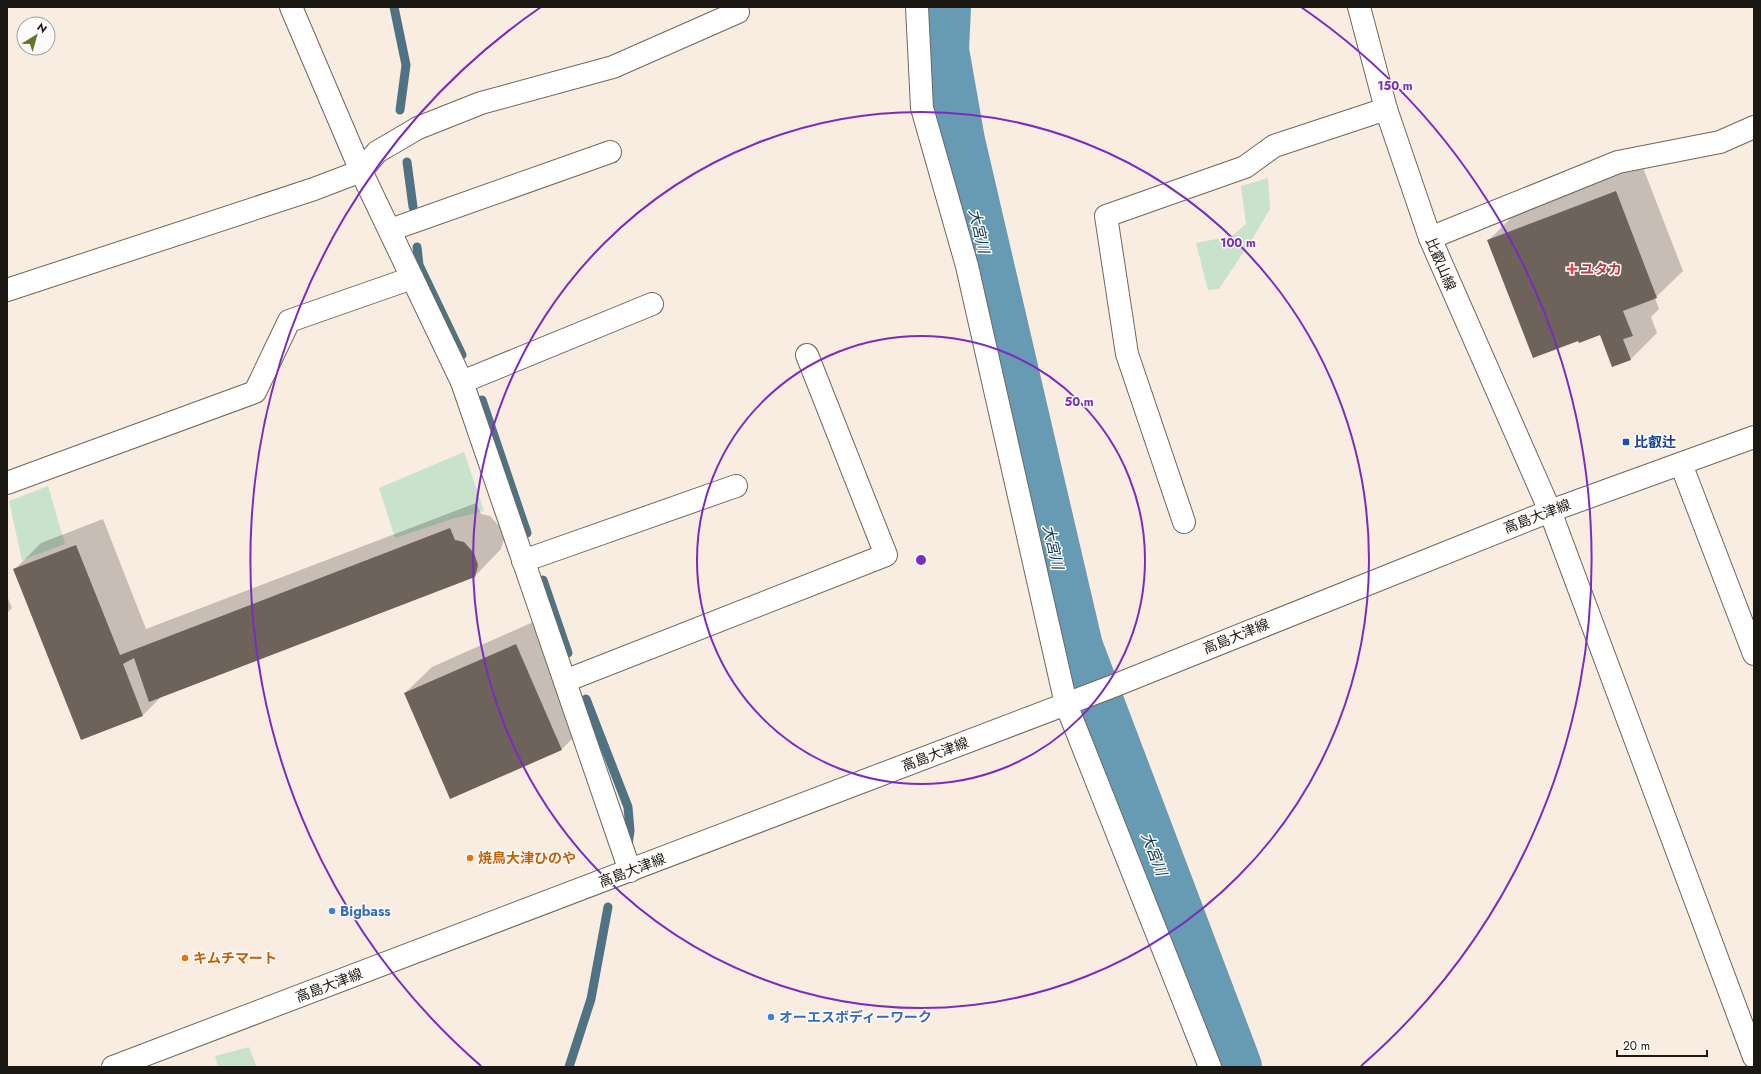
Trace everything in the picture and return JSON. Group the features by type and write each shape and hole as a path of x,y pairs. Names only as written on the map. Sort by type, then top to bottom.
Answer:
{"street":[{"path":"291,7 361,171 462,382 630,871"},
{"path":"917,7 922,108 967,266 1070,702 1210,1067"},
{"name":"比叡山線","path":"1359,7 1386,109 1430,238 1550,511 1754,1058"},
{"path":"7,290 306,192 361,171 377,152 418,128 481,103 613,67 738,12"},
{"path":"1184,522 1127,354 1106,216 1245,168 1274,146 1386,109"},
{"path":"1430,238 1618,162 1720,142 1754,127"},
{"path":"390,230 610,152"},
{"path":"7,483 255,392 289,321 412,278"},
{"path":"462,382 652,304"},
{"path":"564,681 886,555 807,355"},
{"name":"高島大津線","path":"113,1067 141,1062 630,871 1116,685 1550,511 1754,437"},
{"path":"1682,464 1754,654"},
{"path":"523,561 736,486"}],"green space":[{"path":"1268,178 1270,209 1219,289 1208,290 1196,243 1232,236 1246,224 1241,186"},
{"path":"464,452 484,511 452,519 395,538 379,488"},
{"path":"48,486 65,544 22,560 9,501"},
{"path":"249,1047 257,1067 218,1067 215,1056"}],"building":[{"name":"ユタカ","path":"1616,191 1657,298 1623,311 1633,336 1623,339 1631,360 1612,367 1600,335 1579,343 1578,341 1533,358 1487,240"},
{"path":"450,528 455,540 464,542 474,553 478,565 475,577 149,702 134,658 123,664 143,716 81,740 13,569 76,545 120,655"},
{"path":"516,644 562,750 450,799 404,693"}],"waterway":[{"path":"394,7 406,65 400,110"},
{"name":"大宮川","path":"944,7 942,50 958,141 1076,647 1235,1067"},
{"path":"407,162 413,207"},
{"path":"417,247 419,265 462,355"},
{"path":"482,400 527,533"},
{"path":"543,580 568,653"},
{"path":"586,699 628,807 630,831 628,844"},
{"path":"569,1067 591,999 608,907"}],"place":[{"name":"ユタカ","path":"1572,269"},
{"name":"比叡辻","path":"1626,442"},
{"name":"焼鳥大津ひのや","path":"470,858"},
{"name":"Bigbass","path":"332,911"},
{"name":"キムチマート","path":"185,958"},
{"name":"オーエスボディーワーク","path":"771,1017"}]}
